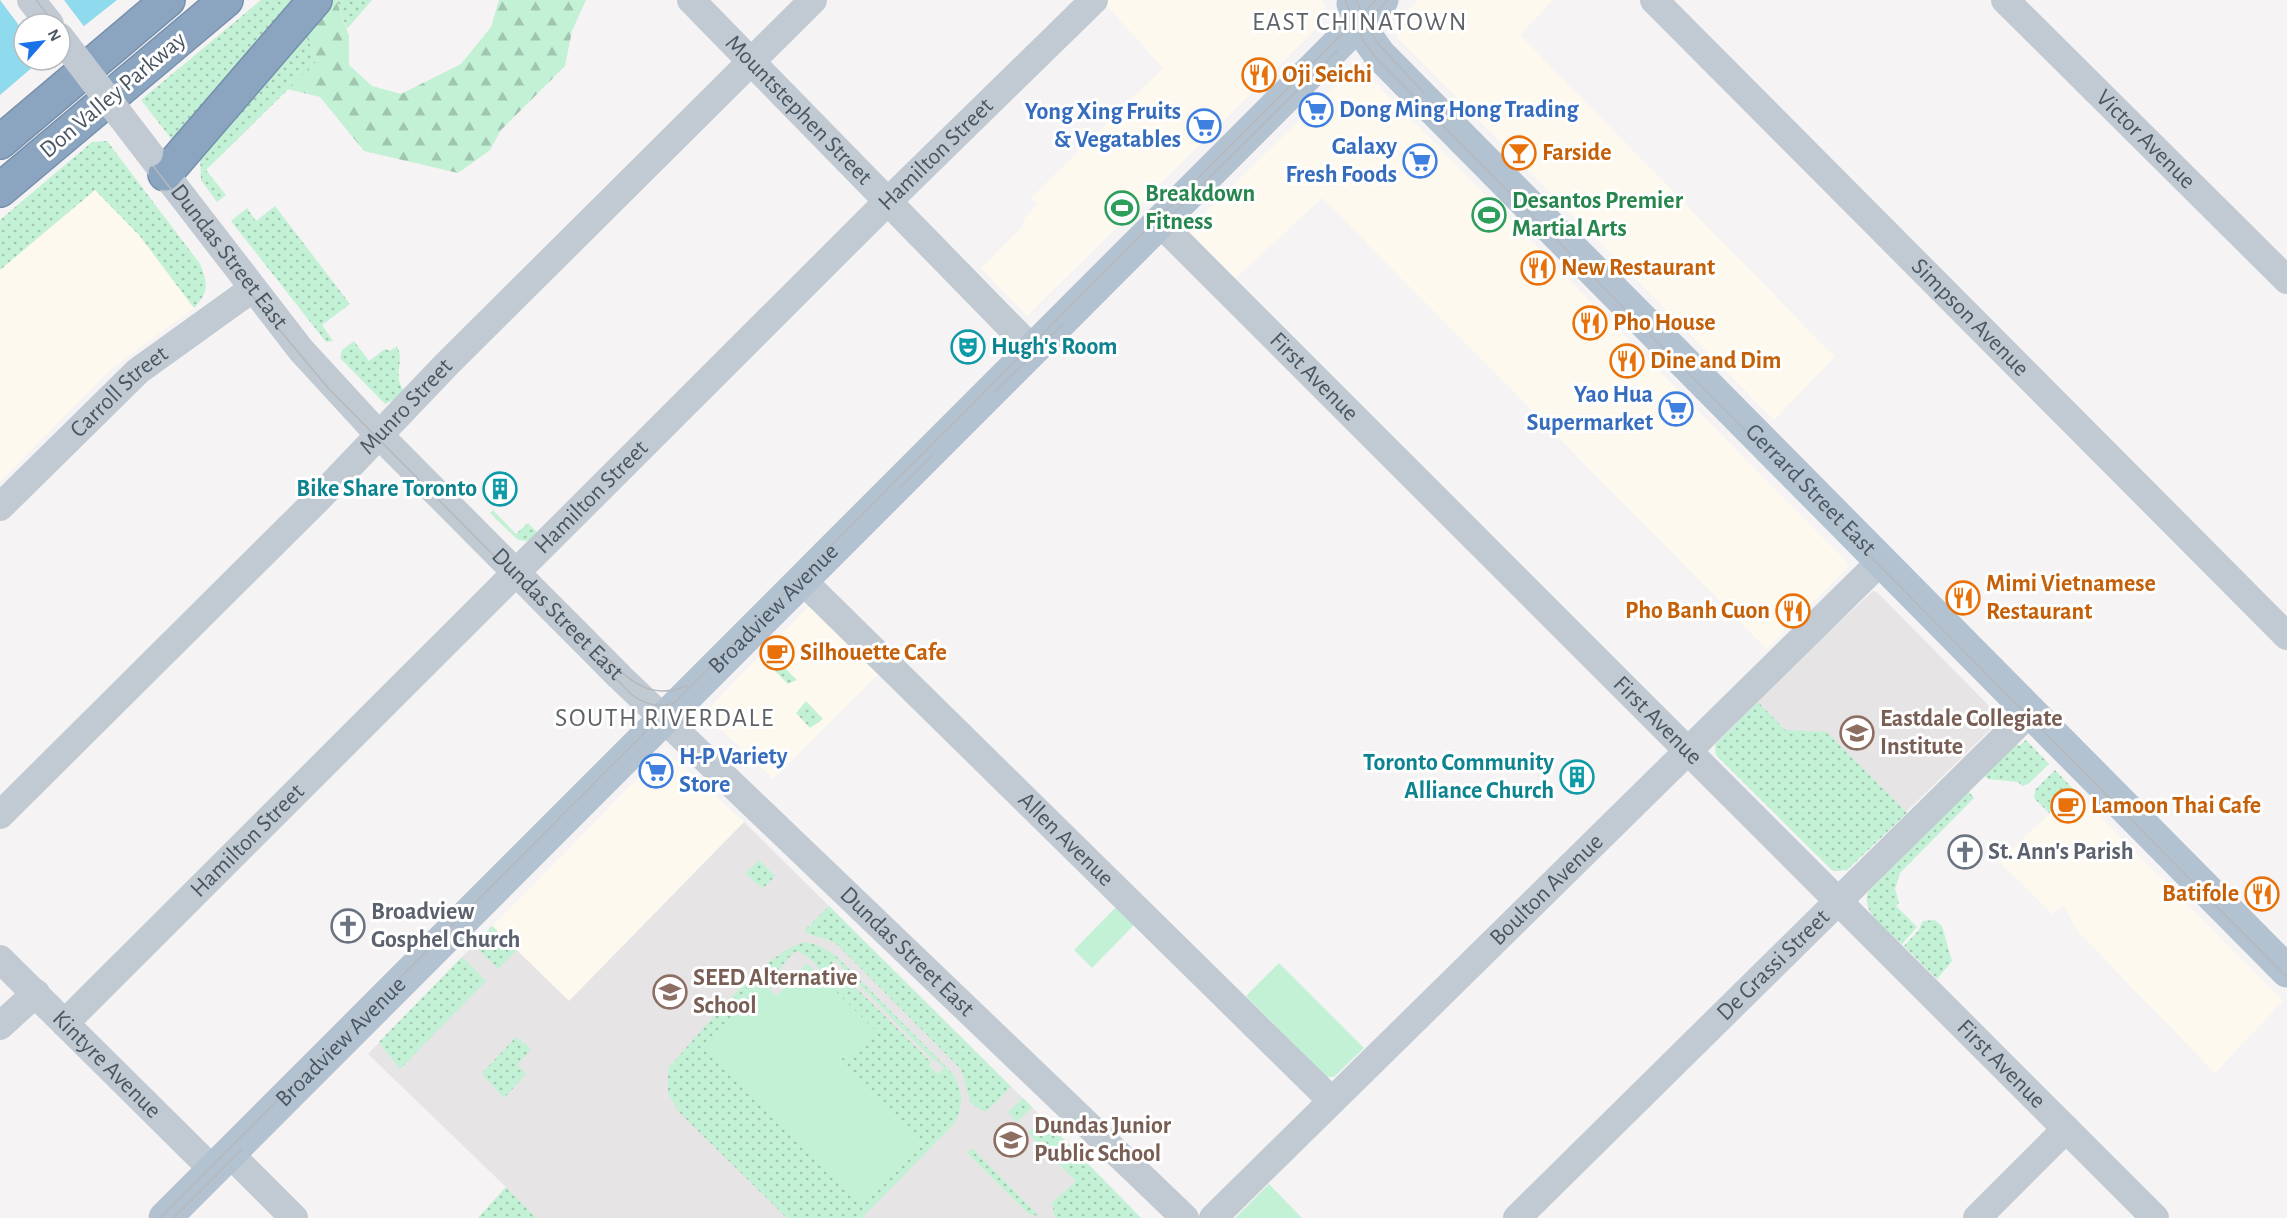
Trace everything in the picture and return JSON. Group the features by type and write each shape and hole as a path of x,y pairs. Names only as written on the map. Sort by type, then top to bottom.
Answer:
{"highway":[{"name":"Don Valley Parkway","path":"0,142 168,0"},
{"name":"Don Valley Parkway","path":"0,190 226,0"},
{"path":"157,163 315,0"}],"main road":[{"name":"Broadview Avenue","path":"165,1218 1159,222 1364,7"},
{"name":"Gerrard Street East","path":"1364,7 1379,54 1881,561 2284,961"}],"street":[{"name":"Mountstephen Street","path":"690,0 1032,349"},
{"name":"Munro Street","path":"0,815 380,436 446,365 813,0"},
{"name":"Hamilton Street","path":"66,1023 888,201 1094,0"},
{"name":"Simpson Avenue","path":"1654,0 2287,636"},
{"name":"Victor Avenue","path":"2005,0 2287,280"},
{"name":"Dundas Street East","path":"72,53 301,351 380,436 620,677 665,717 1185,1218"},
{"name":"First Avenue","path":"1159,222 2155,1218"},
{"name":"Carroll Street","path":"0,507 138,371 252,289"},
{"name":"Boulton Avenue","path":"1213,1218 1881,561"},
{"name":"Allen Avenue","path":"802,580 1332,1101"},
{"name":"De Grassi Street","path":"1517,1218 2031,711"},
{"name":"Kintyre Avenue","path":"0,959 66,1023 221,1162 294,1218"},
{"path":"0,1026 36,993"},
{"path":"1977,1218 2066,1129"}],"shaded area":[{"path":"1109,0 1321,0 1326,8 1315,30 1027,316 981,268 1023,226 1024,219 1037,205 1031,198 1163,68 1105,4"},
{"path":"1418,0 1553,0 1520,35 1835,357 1774,420 1396,36 1394,28 1397,21"},
{"path":"1354,67 1360,67 1847,562 1848,567 1767,649 1322,198 1235,279 1187,230"},
{"path":"91,185 139,235 194,308 111,369 0,482 0,262"},
{"name":"Eastdale Collegiate Institute","path":"1873,591 1877,592 1998,715 1999,721 1847,870 1833,871 1716,755 1715,745 1807,652"},
{"path":"810,605 882,671 773,779 704,713"},
{"path":"660,756 668,756 677,761 744,822 569,1001 492,926"},
{"path":"2074,790 2283,1001 2215,1073 2078,932 2063,905 2052,914 1999,862"},
{"path":"744,822 1141,1218 478,1218 506,1187 368,1054 492,926 569,1001"}],"green space":[{"path":"261,0 302,0 173,141 141,100"},
{"path":"332,0 336,0 349,36 349,65 372,86 401,94 461,64 491,27 499,0 586,0 572,31 565,66 501,130 490,150 458,173 364,151 320,97 287,89 318,60 304,32"},
{"path":"336,0 372,0 347,29"},
{"path":"304,32 318,60 206,170 226,195 217,202 201,180 200,158"},
{"path":"107,141 200,264 206,288 194,308 139,235 95,190 0,270 0,220 92,142"},
{"path":"275,206 350,304 322,325 333,341 326,342 231,221 247,208 256,221"},
{"path":"354,341 369,361 385,349 390,351 397,346 400,357 399,379 404,390 396,399 385,404 340,358 342,350"},
{"path":"493,510 516,534 528,523 537,532 528,541 518,540 490,513"},
{"path":"768,651 797,680 788,684 766,662 764,655"},
{"path":"806,701 823,719 810,728 796,713"},
{"path":"1758,702 1785,730 1827,732 1907,813 1847,870 1833,871 1716,755 1715,745"},
{"path":"2026,740 2049,764 2028,784 2022,786 2018,782 1988,779 1984,775 2016,744 2019,746"},
{"path":"2055,770 2074,790 2049,813 2034,798 2035,790"},
{"path":"1968,791 1974,798 1900,873 1895,889 1899,903 1896,906 1917,927 1902,944 1872,914 1868,907 1868,892"},
{"path":"759,860 775,876 763,888 745,874"},
{"path":"1118,905 1136,923 1092,968 1074,950"},
{"path":"829,906 1011,1087 986,1112 971,1104 961,1069 837,944 804,931"},
{"path":"1935,920 1942,926 1952,961 1937,979 1904,946 1918,931 1923,921"},
{"path":"492,926 517,950 498,969 474,945"},
{"path":"805,942 820,946 837,957 952,1073 959,1087 961,1100 959,1113 952,1126 862,1218 787,1218 679,1112 668,1093 668,1068 732,996 788,949","holes":["796,951 809,958 820,969 833,996 762,1003 779,970","835,960 933,1060 935,1059 944,1068 938,1074 929,1065 931,1062 841,973 839,975 830,966"]},
{"path":"462,957 486,981 400,1069 379,1042"},
{"path":"807,963 875,1030 860,1048 840,1060 923,1143 861,1205 702,1046 764,984 777,996"},
{"path":"1279,963 1364,1048 1334,1077 1327,1077 1246,996"},
{"path":"516,1037 530,1048 517,1064 526,1074 504,1098 483,1075 484,1071"},
{"path":"1023,1098 1032,1107 1017,1122 1008,1112"},
{"path":"1043,1118 1141,1218 1055,1218 1052,1203 1076,1181 1028,1133"},
{"path":"972,1148 1039,1216 1029,1214 967,1153"},
{"path":"1269,1184 1302,1218 1235,1218"},
{"path":"506,1187 536,1218 478,1218"}],"water":[{"path":"0,0 117,0 72,36 72,12 12,12 12,72 27,72 0,95"}],"pier":[{"path":"0,0 64,0 86,29 72,40 72,12 12,12 12,16"}],"tram line":[{"path":"36,0 46,12"},
{"path":"1345,0 1363,40 1375,57 2287,977"},
{"path":"1356,0 1376,41 1424,93"},
{"path":"160,1218 1376,0"},
{"path":"1371,17 1388,0"},
{"path":"1167,220 1337,51"},
{"path":"72,60 268,316 329,389 632,695 652,704 674,703"},
{"path":"995,392 1063,324"},
{"path":"900,488 932,456"},
{"path":"607,658 625,675 643,687 663,691 687,686"},
{"path":"173,1218 242,1149"}],"place":[{"name":"Oji Seichi","path":"1259,75"},
{"name":"Dong Ming Hong Trading","path":"1316,110"},
{"name":"Yong Xing Fruits & Vegatables","path":"1204,126"},
{"name":"Farside","path":"1519,153"},
{"name":"Galaxy Fresh Foods","path":"1420,161"},
{"name":"Breakdown Fitness","path":"1122,208"},
{"name":"Desantos Premier Martial Arts","path":"1489,215"},
{"name":"New Restaurant","path":"1538,268"},
{"name":"Pho House","path":"1590,323"},
{"name":"Hugh's Room","path":"968,347"},
{"name":"Dine and Dim","path":"1627,361"},
{"name":"Yao Hua Supermarket","path":"1676,409"},
{"name":"Bike Share Toronto","path":"500,489"},
{"name":"Mimi Vietnamese Restaurant","path":"1963,598"},
{"name":"Pho Banh Cuon","path":"1793,611"},
{"name":"Silhouette Cafe","path":"777,653"},
{"name":"Eastdale Collegiate Institute","path":"1857,733"},
{"name":"H-P Variety Store","path":"656,771"},
{"name":"Toronto Community Alliance Church","path":"1577,777"},
{"name":"Lamoon Thai Cafe","path":"2068,806"},
{"name":"St. Ann's Parish","path":"1965,852"},
{"name":"Batifole","path":"2262,894"},
{"name":"Broadview Gosphel Church","path":"348,926"},
{"name":"SEED Alternative School","path":"670,992"},
{"name":"Dundas Junior Public School","path":"1011,1140"}],"district":[{"name":"EAST CHINATOWN","path":"1360,22"},
{"name":"SOUTH RIVERDALE","path":"665,718"}]}
